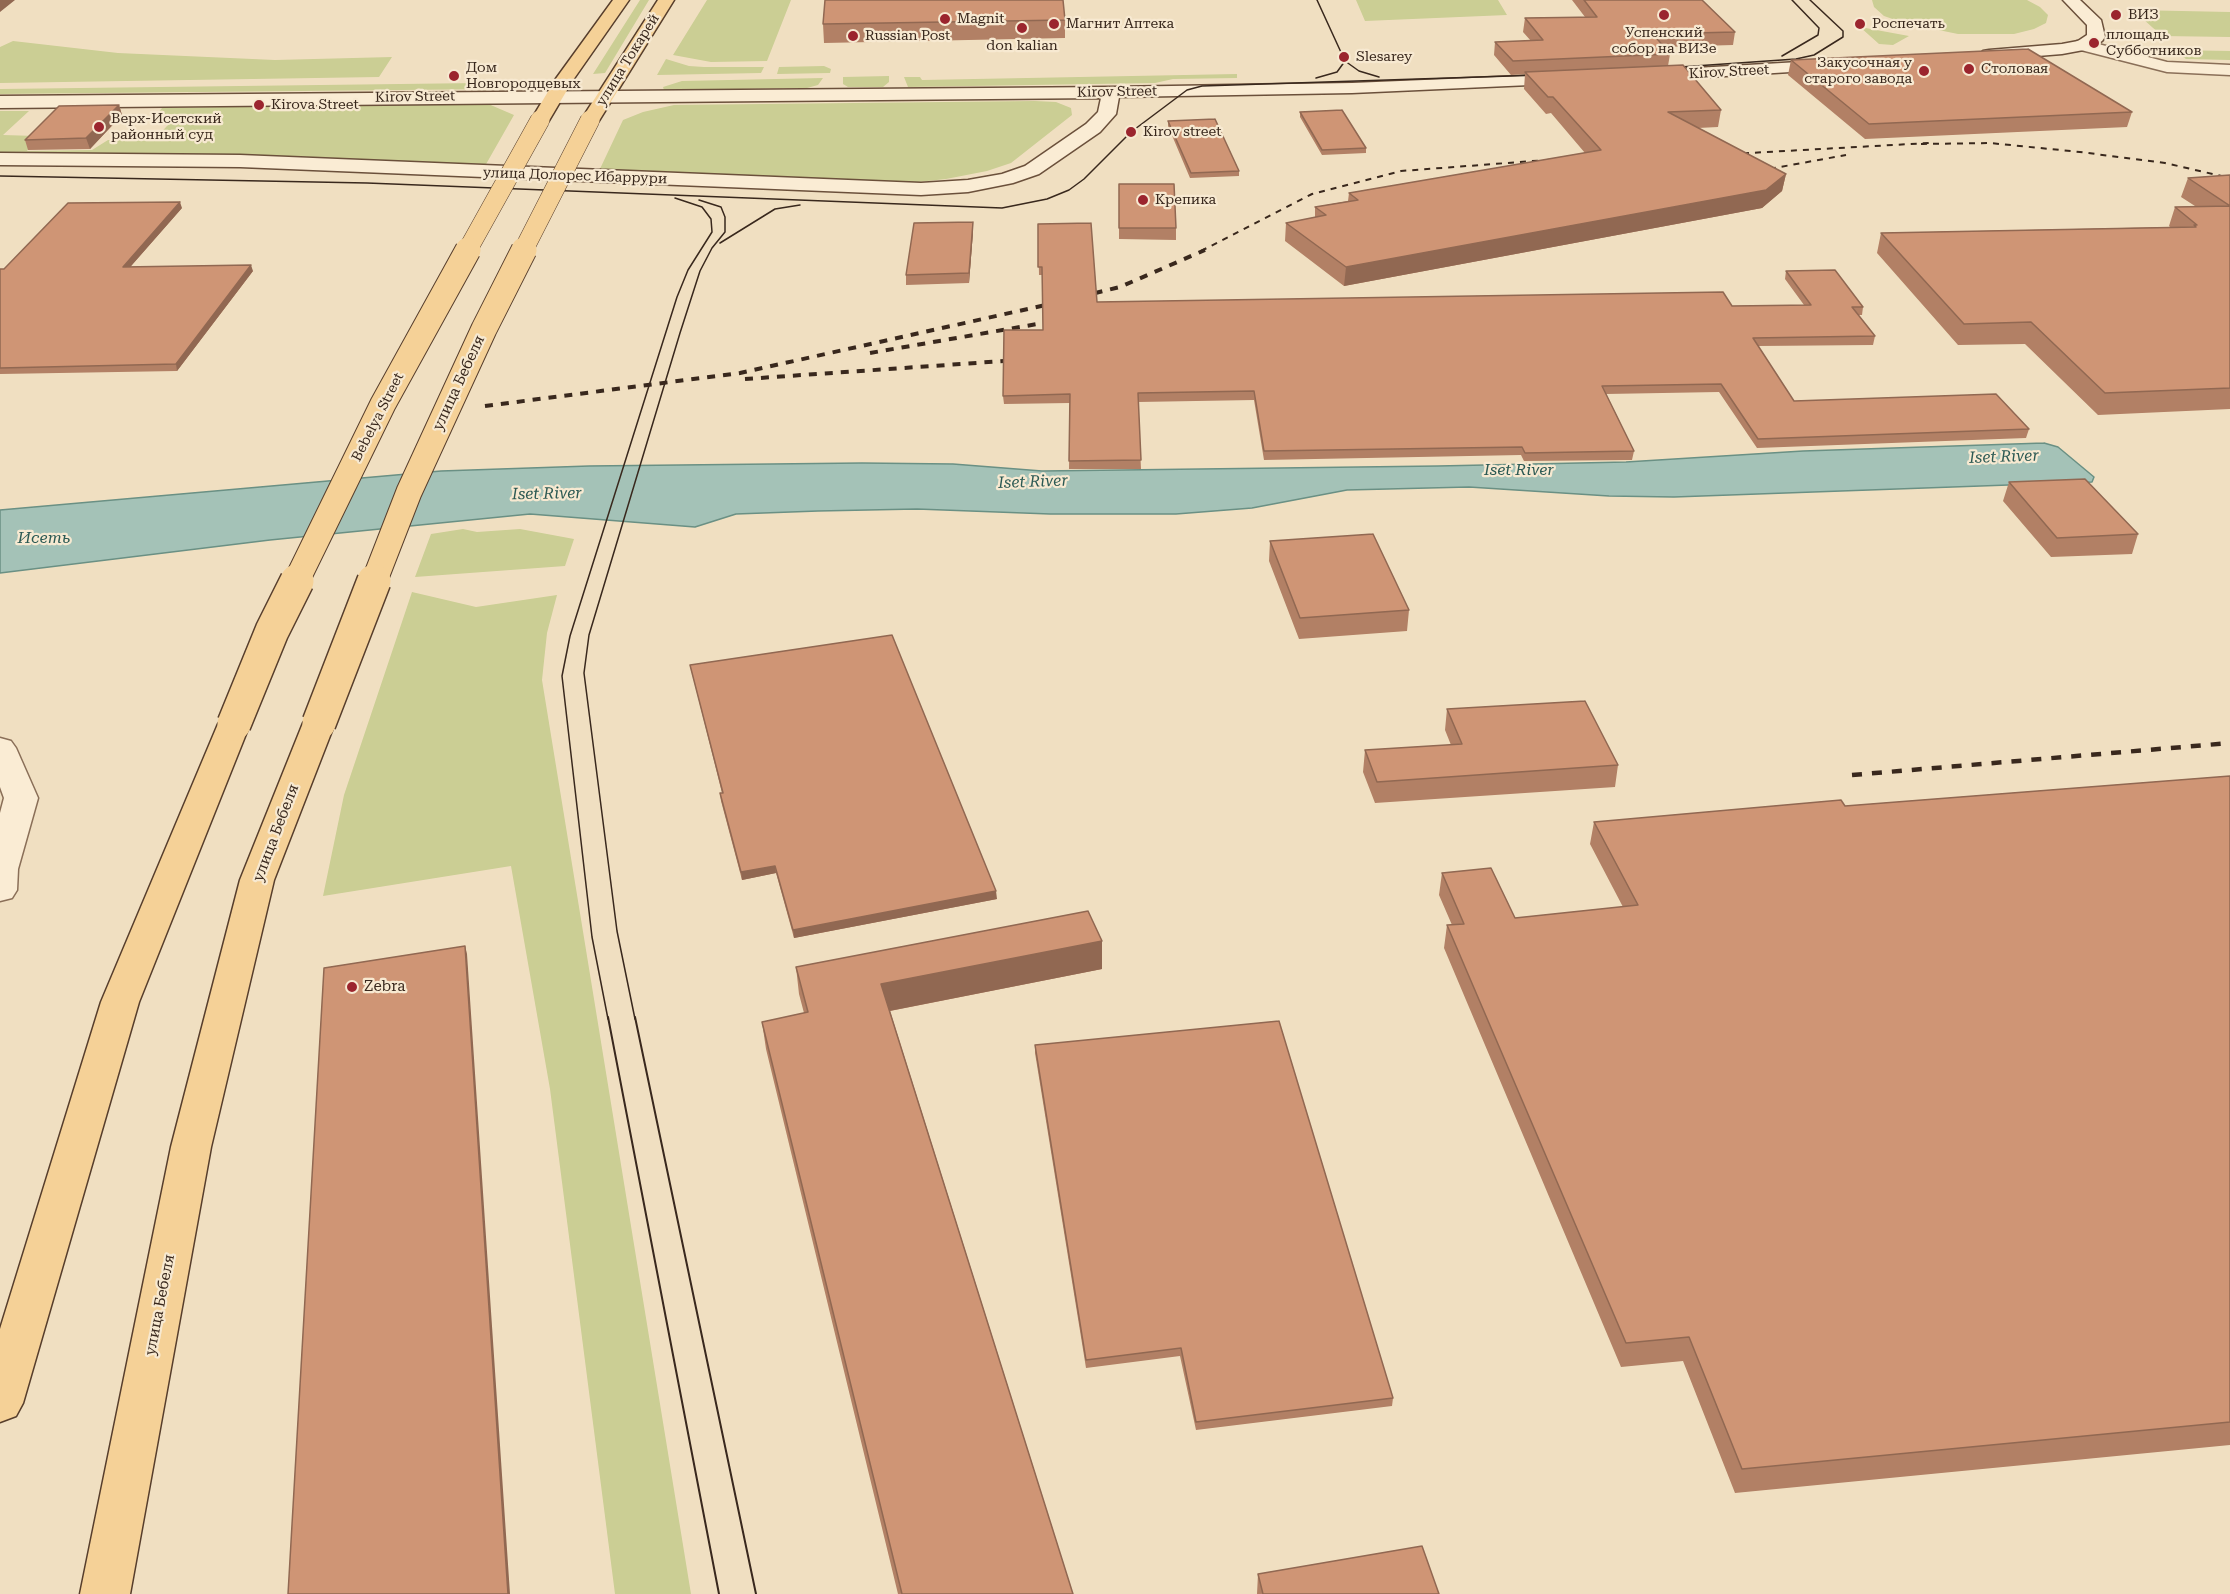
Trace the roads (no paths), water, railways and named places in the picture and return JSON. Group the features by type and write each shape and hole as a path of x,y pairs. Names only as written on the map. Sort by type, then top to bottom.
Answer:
{"main road":[{"path":"555,96 621,0"},
{"name":"улица Токарей","path":"590,120 666,0"},
{"path":"1972,56 2041,52 2083,45 2096,37 2095,24 2071,0"},
{"path":"2083,45 2167,67 2230,70"},
{"name":"Kirov Street","path":"1622,77 1819,67 1848,63"},
{"name":"Kirov Street","path":"0,102 1112,92 1364,88 1587,78"},
{"name":"улица Долорес Ибаррури","path":"0,159 240,161 921,189 968,186 1032,170 1094,128 1107,114 1112,92"},
{"name":"Bebelya Street","path":"0,1403 120,1002 272,631 383,404 555,96"},
{"name":"улица Бебеля","path":"105,1594 191,1147 257,880 409,492 484,328 590,120"},
{"path":"0,748 21,798 1,869 0,890"}],"water":[{"name":"Исеть","path":"2044,443 2058,447 2094,477 2092,482 1674,497 1609,496 1469,487 1347,490 1252,508 1176,514 1050,514 917,509 818,511 736,514 695,527 530,514 270,540 0,573 0,510 441,471 589,466 862,463 953,464 1042,471 1438,466 1626,462 1803,451"}],"tram line":[{"path":"1317,0 1345,61"},
{"path":"1782,56 1818,35 1819,28 1792,0"},
{"path":"1666,68 1796,59 1814,55 1843,37 1843,31 1810,0"},
{"path":"1316,78 1337,72 1345,61"},
{"path":"1345,61 1359,71 1379,77"},
{"path":"0,176 367,183 1002,208 1047,199 1069,190 1084,179 1131,132 1187,90 1202,86 1541,75"},
{"path":"608,1019 592,937 562,676 570,636 677,297 688,270 712,232 711,219 702,207 675,198"},
{"path":"635,1019 617,931 584,673 589,635 680,333 700,271 712,248 725,232 725,217 721,207 699,200"},
{"path":"720,243 775,209 800,205"},
{"path":"608,1017 719,1594"},
{"path":"635,1017 756,1594"}],"railway":[{"path":"1731,154 1929,143"},
{"path":"1921,144 1990,143 2080,152 2165,163 2230,178"},
{"path":"1758,171 1846,155"},
{"path":"1201,251 1312,194 1401,171 1560,159"},
{"path":"1079,297 1120,287 1205,250"},
{"path":"485,406 740,373 1059,302"},
{"path":"870,353 1043,323"},
{"path":"745,379 1004,361"},
{"path":"1852,775 2230,743"}],"place":[{"name":"Успенский собор на ВИЗе","path":"1664,15"},
{"name":"ВИЗ","path":"2116,15"},
{"name":"Magnit","path":"945,19"},
{"name":"Магнит Аптека","path":"1054,24"},
{"name":"Роспечать","path":"1860,24"},
{"name":"don kalian","path":"1022,28"},
{"name":"Russian Post","path":"853,36"},
{"name":"площадь Субботников","path":"2094,43"},
{"name":"Slesarey","path":"1344,57"},
{"name":"Столовая","path":"1969,69"},
{"name":"Закусочная у старого завода","path":"1924,71"},
{"name":"Дом Новгородцевых","path":"454,76"},
{"name":"Kirova Street","path":"259,105"},
{"name":"Верх-Исетский районный суд","path":"99,127"},
{"name":"Kirov street","path":"1131,132"},
{"name":"Крепика","path":"1143,200"},
{"name":"Zebra","path":"352,987"}],"water label":[{"name":"Iset River","path":"2004,457"},
{"name":"Iset River","path":"1519,470"},
{"name":"Iset River","path":"1033,482"},
{"name":"Iset River","path":"547,494"}]}
